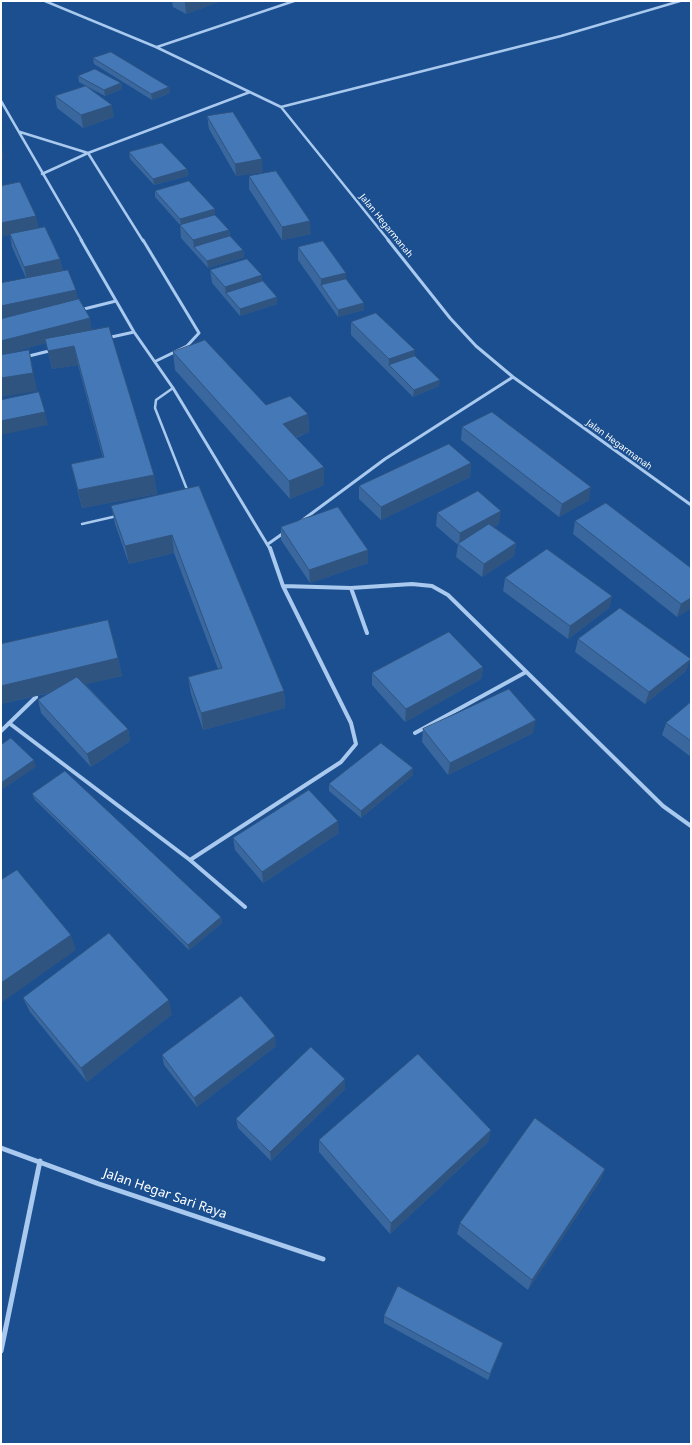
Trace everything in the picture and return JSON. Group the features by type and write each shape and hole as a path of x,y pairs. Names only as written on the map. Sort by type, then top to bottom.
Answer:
{"street":[{"name":"Jalan Hegarmanah","path":"45,1 156,47 281,107 450,318 476,346 513,377 691,505"},
{"path":"156,47 294,1"},
{"path":"281,107 561,36 680,1"},
{"path":"42,174 88,153 250,92"},
{"path":"1,101 134,332 156,361 268,544 283,586 352,723 356,744 341,762 190,860"},
{"path":"19,132 88,153 198,329 199,333 192,343 156,361"},
{"path":"78,310 116,301"},
{"path":"102,339 134,332"},
{"path":"17,359 56,350"},
{"path":"293,527 385,459 513,377"},
{"path":"268,544 287,531"},
{"path":"283,586 351,588 412,584 432,586 448,596 663,806 691,826"},
{"path":"351,588 367,633"},
{"path":"415,733 526,672"},
{"path":"1,731 36,697"},
{"path":"9,723 190,860 245,907"},
{"name":"Jalan Hegar Sari Raya","path":"1,1148 40,1161 99,1184 323,1259"},
{"path":"1,1351 40,1161"}],"lane":[{"path":"173,388 156,400 155,408 188,491 187,497"},
{"path":"82,524 121,516"}],"building":[{"path":"111,52 169,87 151,94 93,58"},
{"path":"95,69 121,83 104,90 78,76"},
{"path":"86,86 112,105 81,115 55,96"},
{"path":"233,112 262,159 235,164 207,116"},
{"path":"162,143 187,169 153,179 129,152"},
{"path":"276,171 310,221 282,227 249,176"},
{"path":"189,181 215,209 180,219 155,191"},
{"path":"20,182 36,216 1,223 1,186"},
{"path":"215,215 229,230 193,240 180,225"},
{"path":"45,227 60,259 24,267 10,234"},
{"path":"230,236 243,250 207,261 194,247"},
{"path":"323,241 346,273 321,279 298,247"},
{"path":"247,259 262,275 225,287 210,270"},
{"path":"68,270 76,290 1,306 1,283"},
{"path":"346,279 364,303 338,310 321,285"},
{"path":"263,281 277,297 240,309 226,293"},
{"path":"79,299 90,318 1,341 1,319"},
{"path":"376,313 415,350 389,359 351,322"},
{"path":"109,327 154,475 78,490 71,464 104,457 74,346 48,351 45,339"},
{"path":"205,340 266,405 290,396 308,414 283,424 324,467 289,481 173,352"},
{"path":"29,350 33,373 1,378 1,355"},
{"path":"415,356 440,380 414,390 389,365"},
{"path":"39,392 45,412 1,421 1,400"},
{"path":"492,412 591,487 562,504 462,427"},
{"path":"449,444 471,463 381,507 359,486"},
{"path":"199,486 284,691 201,713 188,677 222,668 172,535 125,546 111,506"},
{"path":"478,491 501,511 460,533 437,513"},
{"path":"606,503 691,568 691,598 681,604 575,521"},
{"path":"338,507 368,550 309,570 281,527"},
{"path":"489,524 516,543 484,564 458,544"},
{"path":"547,549 612,596 570,626 505,578"},
{"path":"620,608 691,659 649,692 578,639"},
{"path":"108,620 118,658 1,686 1,644"},
{"path":"449,632 483,667 406,709 372,673"},
{"path":"77,677 128,729 87,754 38,700"},
{"path":"509,689 536,720 450,763 423,729"},
{"path":"691,702 691,741 666,723"},
{"path":"11,738 34,760 1,783 1,745"},
{"path":"381,743 413,768 361,811 329,784"},
{"path":"65,771 221,917 188,945 32,794"},
{"path":"309,790 338,821 262,872 233,838"},
{"path":"17,870 71,935 1,983 1,880"},
{"path":"109,933 169,1000 81,1068 23,998"},
{"path":"241,996 275,1036 194,1098 162,1055"},
{"path":"311,1047 345,1079 270,1152 236,1119"},
{"path":"418,1054 491,1130 391,1223 319,1140"},
{"path":"535,1118 605,1169 532,1280 460,1223"},
{"path":"398,1286 503,1343 490,1374 384,1316"}]}
